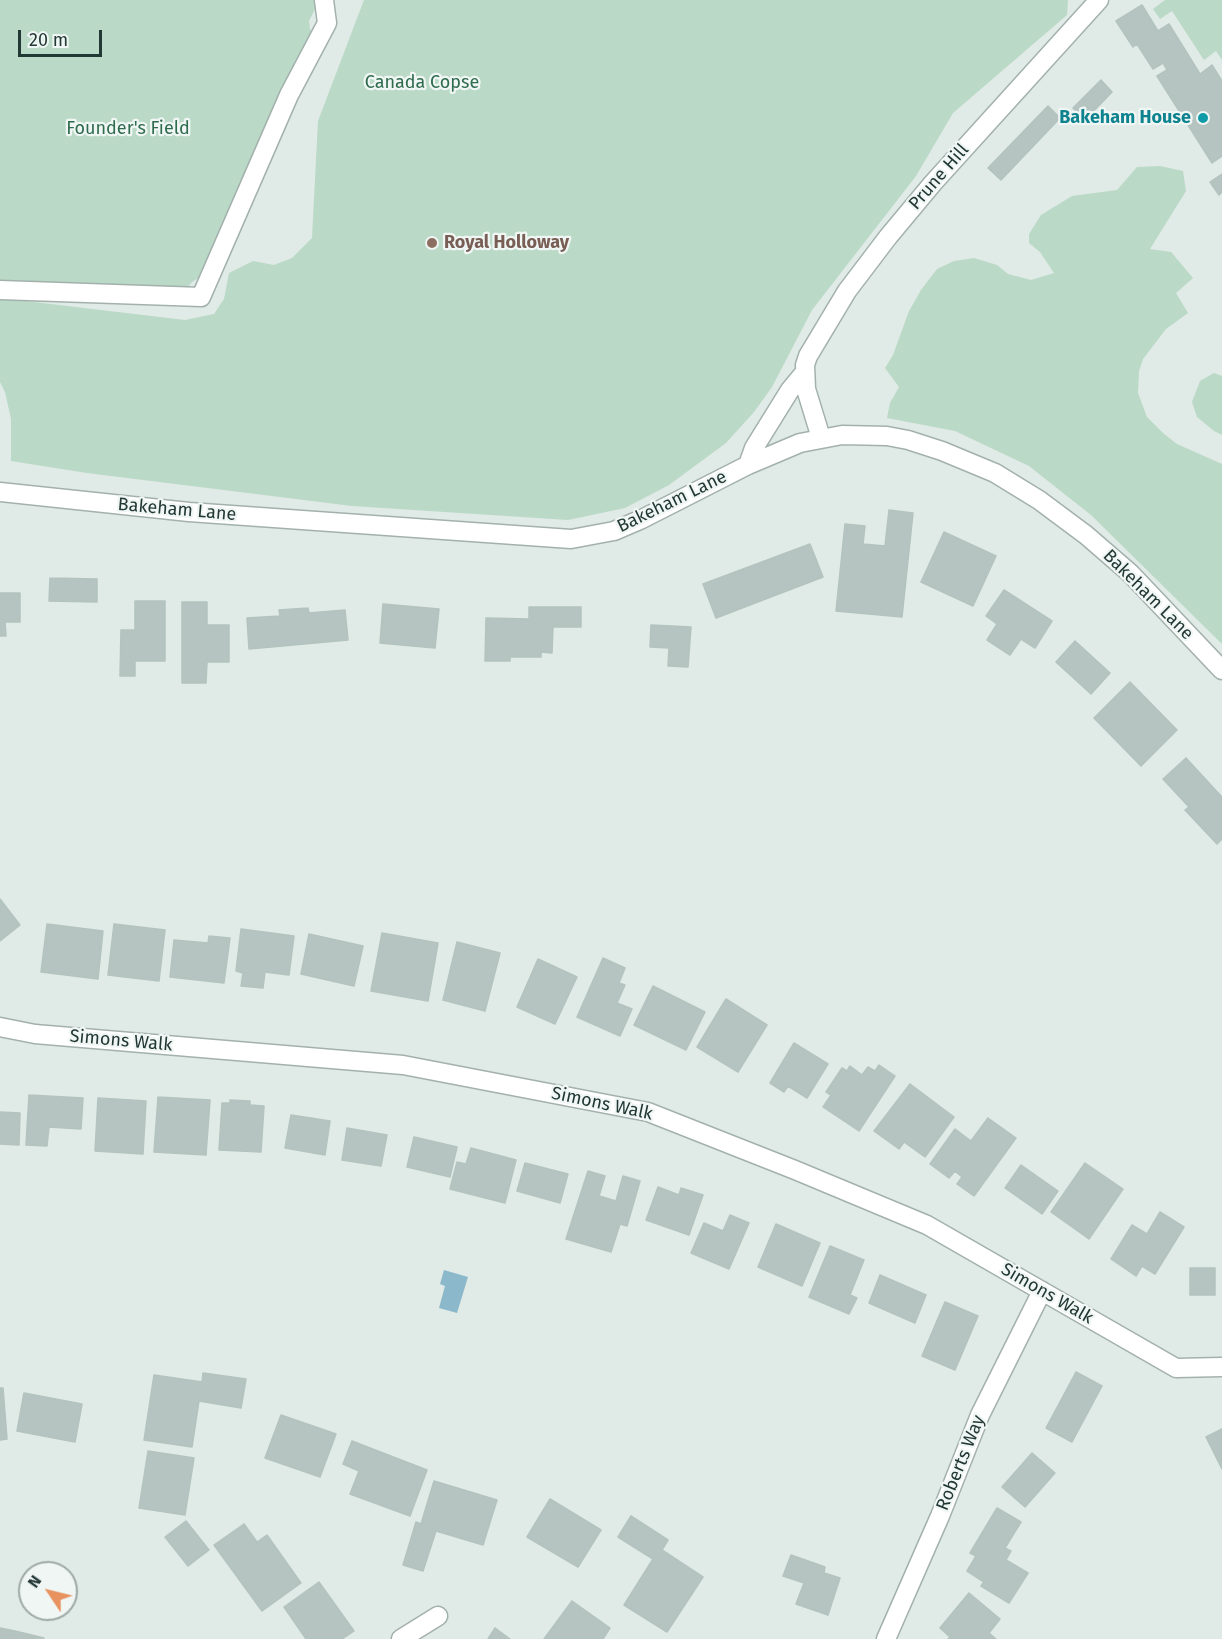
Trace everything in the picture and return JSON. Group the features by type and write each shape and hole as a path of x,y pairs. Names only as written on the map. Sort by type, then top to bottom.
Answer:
{"street":[{"path":"0,290 201,297 289,95 327,23 324,0"},
{"name":"Prune Hill","path":"821,438 806,389 805,372 808,356 847,291 933,183 1099,0"},
{"name":"Prune Hill","path":"748,465 754,448 790,390 805,372"},
{"name":"Bakeham Lane","path":"0,492 189,512 572,539 614,531 748,465 800,443 821,438 862,434 887,436 942,451 995,473 1039,500 1086,535 1130,573 1222,670"},
{"name":"Simons Walk","path":"0,1027 35,1034 403,1065 648,1112 927,1225 1176,1368 1222,1367"},
{"name":"Roberts Way","path":"886,1639 940,1516 980,1415 1042,1291"},
{"path":"401,1639 438,1616"}],"green space":[{"name":"Founder's Field","path":"0,0 316,0 316,7 309,21 314,35 200,277 186,289 0,283"},
{"name":"Royal Holloway","path":"364,0 1068,0 1067,15 953,113 916,176 812,310 772,387 754,412 726,443 669,485 625,508 568,520 352,506 87,473 11,461 11,419 5,392 0,382 0,298 185,320 214,314 224,299 229,273 253,261 274,265 292,258 312,238 318,121"},
{"path":"1165,0 1222,0 1222,60 1216,51 1204,60 1172,11 1160,19 1153,9"},
{"path":"1160,166 1183,171 1186,191 1150,249 1171,252 1193,278 1176,293 1188,313 1166,329 1143,359 1139,371 1138,393 1147,417 1164,434 1177,444 1222,464 1222,644 1091,515 1029,466 955,431 887,418 890,403 899,387 885,368 893,355 909,311 937,269 954,261 974,258 997,265 1008,274 1031,280 1054,273 1040,252 1029,243 1029,234 1041,215 1072,196 1117,190 1137,167"},
{"path":"1214,373 1222,376 1222,435 1197,417 1192,402 1200,381"}],"water":[{"path":"444,1270 468,1277 457,1313 439,1308 445,1286 440,1284"}],"building":[{"name":"Bakeham House","path":"1142,5 1158,31 1169,24 1200,74 1212,65 1222,81 1222,156 1212,163 1157,76 1167,70 1163,63 1153,69 1137,44 1133,47 1116,21"},
{"path":"1101,80 1112,92 1085,120 1073,108"},
{"path":"1048,106 1060,118 1001,180 988,168"},
{"path":"1222,174 1222,192 1219,195 1210,182"},
{"path":"889,510 913,513 902,617 836,611 845,524 865,526 863,544 885,546"},
{"path":"944,532 996,556 973,606 921,582"},
{"path":"810,544 823,577 716,618 703,584"},
{"path":"50,578 97,579 97,602 49,601"},
{"path":"1004,590 1052,621 1035,648 1021,639 1010,655 987,640 997,624 986,616"},
{"path":"0,593 20,593 20,622 5,622 6,636 0,636"},
{"path":"135,601 165,601 165,661 135,661 135,676 120,676 121,630 135,630"},
{"path":"182,602 207,602 207,625 229,625 229,662 207,662 206,683 182,683"},
{"path":"383,604 439,609 435,648 380,643"},
{"path":"529,607 581,607 581,627 553,627 552,653 541,652 541,657 510,657 510,661 485,661 486,618 529,619"},
{"path":"308,608 309,613 345,610 348,640 249,649 247,618 280,616 279,610"},
{"path":"651,625 691,627 688,667 668,666 669,648 650,647"},
{"path":"1075,641 1110,673 1091,694 1056,662"},
{"path":"1130,682 1177,730 1141,766 1094,718"},
{"path":"1186,758 1222,797 1222,839 1217,844 1185,810 1189,807 1163,779"},
{"path":"0,899 20,925 0,941"},
{"path":"47,924 103,931 98,979 41,972"},
{"path":"114,924 165,930 159,981 108,975"},
{"path":"241,929 294,936 289,975 265,972 263,988 241,986 243,973 236,971"},
{"path":"382,933 438,943 428,1001 371,991"},
{"path":"309,934 363,946 354,986 301,974"},
{"path":"209,936 230,938 224,983 170,977 174,940 208,943"},
{"path":"457,942 500,953 485,1011 443,1000"},
{"path":"603,958 625,968 619,983 625,985 617,1003 632,1009 620,1036 577,1017"},
{"path":"538,959 577,977 555,1024 517,1007"},
{"path":"653,986 705,1012 686,1050 634,1025"},
{"path":"726,999 767,1025 738,1072 697,1047"},
{"path":"794,1043 828,1064 807,1098 788,1086 784,1092 770,1083"},
{"path":"879,1065 895,1076 859,1131 823,1107 831,1095 826,1092 842,1068 847,1071 850,1066 862,1075 868,1067 875,1071"},
{"path":"910,1084 954,1117 925,1157 904,1142 899,1149 874,1131"},
{"path":"29,1095 83,1098 81,1129 49,1127 47,1146 26,1145"},
{"path":"158,1097 210,1100 206,1155 154,1152"},
{"path":"98,1098 146,1101 143,1154 95,1151"},
{"path":"230,1100 250,1101 250,1105 264,1106 261,1152 219,1150 222,1103 230,1103"},
{"path":"0,1112 20,1113 19,1145 0,1144"},
{"path":"291,1115 330,1121 325,1155 285,1148"},
{"path":"988,1118 1016,1138 974,1196 957,1184 962,1177 955,1171 949,1178 930,1164 955,1129 971,1141"},
{"path":"347,1128 387,1135 381,1166 342,1160"},
{"path":"414,1137 457,1147 450,1177 407,1167"},
{"path":"471,1148 516,1160 505,1203 450,1189 457,1162 466,1164"},
{"path":"525,1163 568,1174 560,1203 517,1191"},
{"path":"1085,1163 1123,1189 1089,1239 1051,1212"},
{"path":"1021,1165 1058,1191 1042,1214 1005,1188"},
{"path":"588,1171 605,1176 599,1196 616,1201 623,1176 640,1181 627,1226 620,1224 611,1252 566,1239"},
{"path":"658,1187 679,1195 681,1188 703,1195 689,1235 646,1220"},
{"path":"1160,1212 1184,1227 1155,1274 1142,1266 1136,1276 1111,1259 1132,1225 1147,1234"},
{"path":"730,1215 749,1223 729,1269 691,1253 704,1223 723,1231"},
{"path":"776,1224 820,1243 802,1286 758,1267"},
{"path":"830,1246 864,1260 850,1295 857,1298 849,1314 809,1297"},
{"path":"1190,1268 1215,1268 1215,1295 1190,1295"},
{"path":"880,1275 926,1295 915,1323 869,1303"},
{"path":"945,1302 978,1316 955,1370 922,1356"},
{"path":"1076,1372 1102,1386 1072,1442 1046,1428"},
{"path":"203,1373 246,1379 241,1408 199,1401 192,1447 144,1440 154,1375 202,1382"},
{"path":"0,1388 3,1388 7,1439 0,1440"},
{"path":"24,1393 82,1404 75,1442 17,1431"},
{"path":"281,1415 336,1434 320,1477 265,1458"},
{"path":"1222,1429 1222,1469 1206,1437"},
{"path":"352,1441 427,1470 410,1516 350,1494 359,1471 343,1464"},
{"path":"148,1451 194,1458 185,1515 139,1508"},
{"path":"1032,1453 1055,1473 1025,1507 1002,1487"},
{"path":"434,1481 497,1500 483,1545 436,1531 423,1571 403,1565 416,1522 421,1524"},
{"path":"550,1499 601,1530 578,1567 527,1537"},
{"path":"997,1508 1021,1522 1005,1548 1011,1551 1006,1560 1028,1573 1009,1603 981,1586 984,1582 967,1571 976,1556 970,1553"},
{"path":"631,1516 668,1540 662,1550 703,1577 667,1632 624,1605 653,1559 618,1537"},
{"path":"186,1521 209,1550 188,1566 165,1537"},
{"path":"244,1524 257,1542 267,1535 301,1583 262,1611 214,1545"},
{"path":"791,1555 825,1567 824,1573 840,1578 828,1615 796,1604 804,1583 783,1576"},
{"path":"319,1582 354,1631 342,1639 306,1639 284,1607"},
{"path":"969,1593 1000,1619 989,1633 996,1639 948,1639 950,1637 940,1628"},
{"path":"572,1601 610,1628 603,1639 544,1639"},
{"path":"0,1628 15,1631 13,1639 0,1639"},
{"path":"495,1628 510,1639 488,1639"},
{"path":"15,1631 44,1638 13,1639"}],"place":[{"name":"Bakeham House","path":"1203,118"},
{"name":"Royal Holloway","path":"432,243"}],"park label":[{"name":"Canada Copse","path":"422,83"}]}
